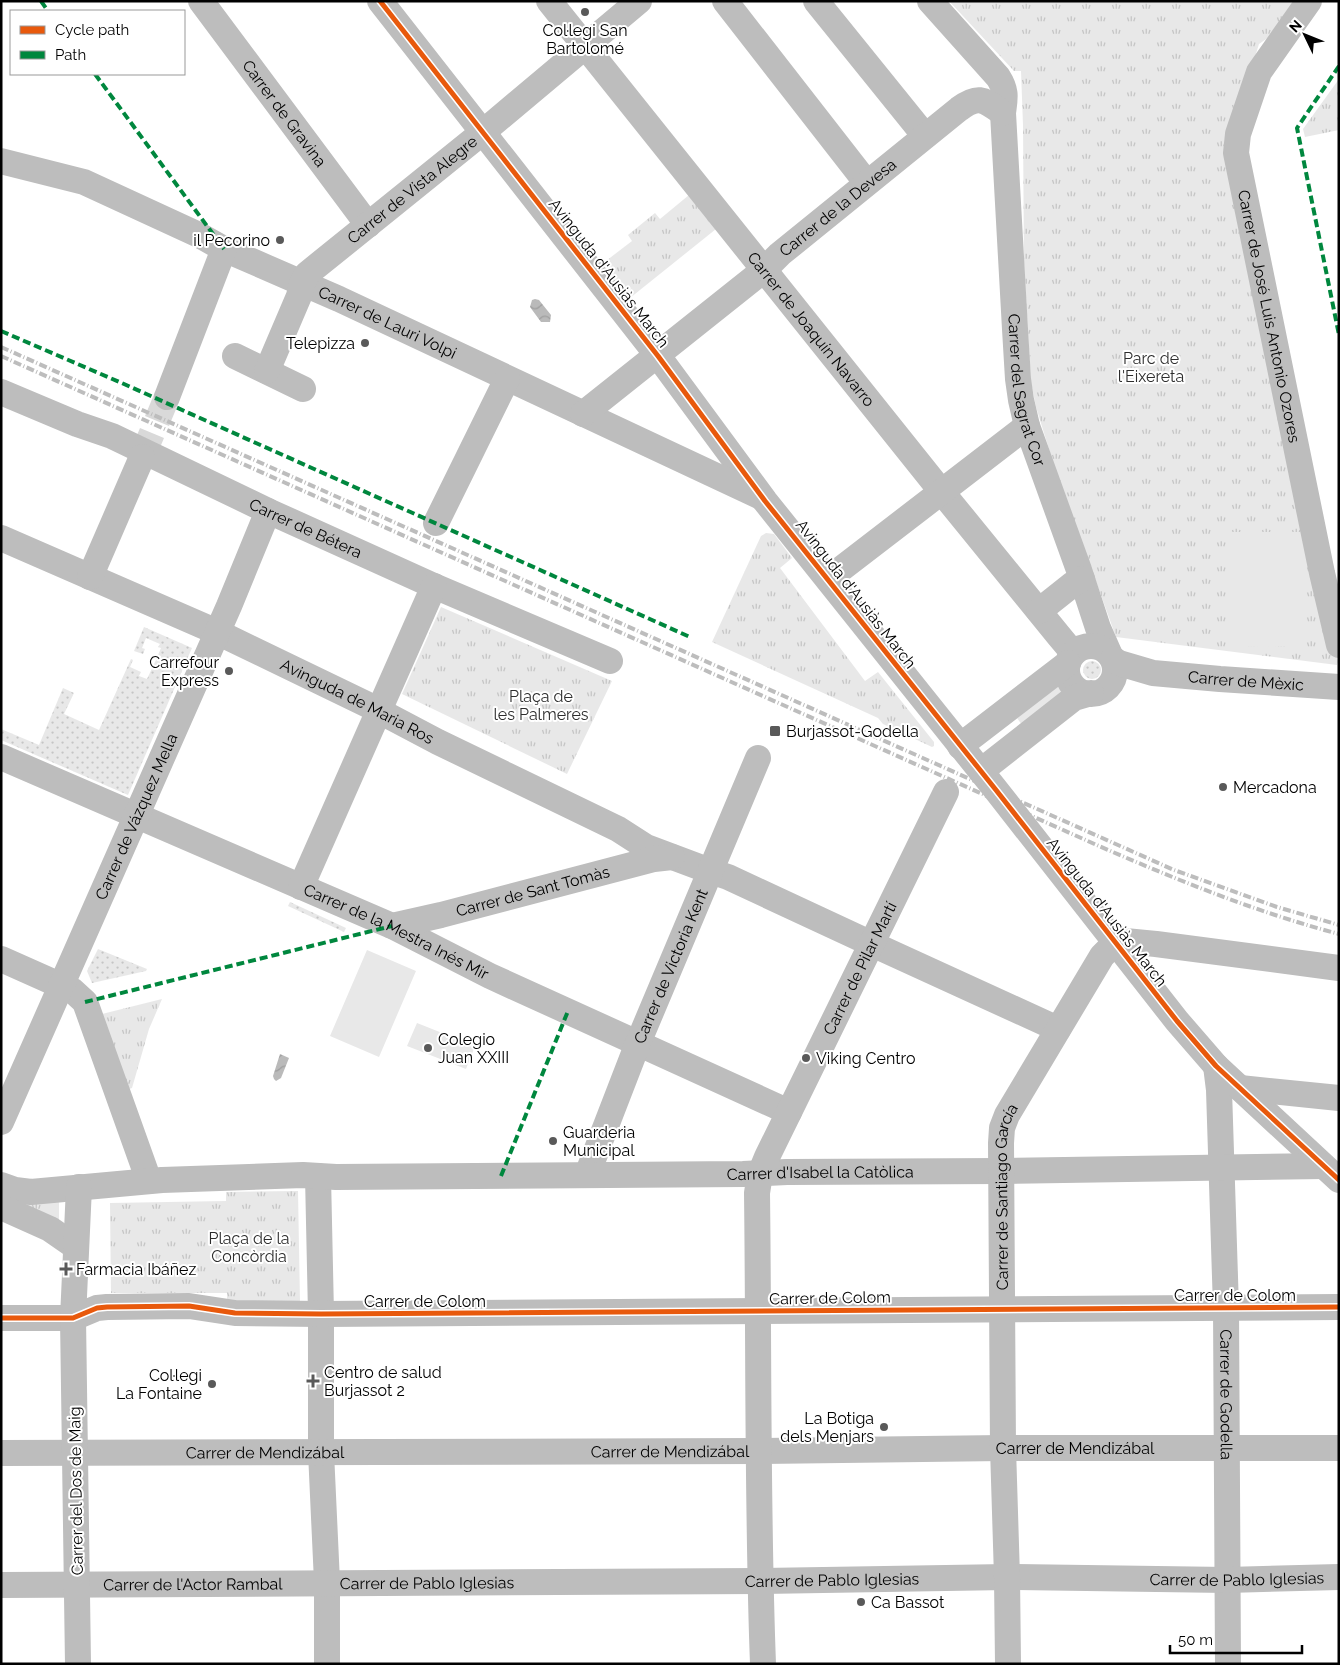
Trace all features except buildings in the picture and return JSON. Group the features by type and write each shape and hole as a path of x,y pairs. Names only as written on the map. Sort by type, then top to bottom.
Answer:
{"street":[{"name":"Carrer de Gravina","path":"201,1 368,225"},
{"name":"Avinguda d'Ausiàs March","path":"380,1 658,356 766,501 1177,1021 1216,1066 1331,1173"},
{"name":"Carrer de Joaquín Navarro","path":"549,1 1069,648 1070,660"},
{"name":"Carrer de Vista Alegre","path":"302,284 307,274 483,132 639,1"},
{"path":"725,1 866,182"},
{"path":"816,1 925,136"},
{"name":"Carrer del Sagrat Cor","path":"930,1 1004,86 1003,113 1018,379 1027,426 1098,628 1111,656"},
{"name":"Carrer de José Luis Antonio Ozores","path":"1309,1 1259,72 1238,134 1236,153 1322,573 1339,645"},
{"name":"Carrer de la Devesa","path":"583,414 764,270 780,254 866,182 967,103 976,99 984,101 1003,113"},
{"name":"Carrer de Lauri Volpi","path":"1,161 84,182 199,234 224,249 339,299 755,493 766,501"},
{"path":"167,397 224,249"},
{"path":"267,371 299,296 302,284"},
{"path":"235,356 304,390"},
{"path":"436,523 507,378"},
{"name":"Carrer de Bétera","path":"1,392 77,424 112,436 268,511 434,586 610,660"},
{"path":"828,579 1027,426"},
{"path":"90,577 142,457"},
{"name":"Carrer de Vázquez Mella","path":"1,1122 217,632 268,511"},
{"name":"Avinguda de Maria Ros","path":"1,538 217,632 380,710 438,742 618,828 646,847 710,872 728,876 1058,1029"},
{"path":"1039,611 1082,579"},
{"path":"301,887 434,586"},
{"path":"1089,646 1096,646 1111,656 1116,672 1111,684 1098,691 1082,692 1072,684 1067,670 1070,660 1076,651 1089,646"},
{"name":"Carrer de Mèxic","path":"1111,656 1119,663 1153,673 1339,687"},
{"path":"960,746 1070,660"},
{"name":"Carrer de Mèxic","path":"981,772 1074,698 1098,691 1120,681 1153,673"},
{"name":"Carrer de la Mestra Inés Mir","path":"1,757 392,926 490,976 789,1112"},
{"name":"Carrer de Victoria Kent","path":"587,1175 638,1042 758,758"},
{"name":"Carrer de Pilar Martí","path":"763,1664 758,1451 759,1311 757,1193 760,1174 946,792"},
{"path":"621,869 633,853 633,846 629,836"},
{"name":"Carrer de Sant Tomàs","path":"392,926 621,869 654,859 673,857"},
{"path":"436,949 431,935 431,928 441,915"},
{"path":"1115,943 1125,941 1156,944 1339,968"},
{"name":"Carrer de Santiago García","path":"1008,1664 1003,1448 1001,1133 1004,1122 1058,1029 1102,956 1115,943"},
{"path":"1,959 65,976 73,992 85,1002 149,1181"},
{"name":"Carrer de Godella","path":"1216,1066 1220,1090 1220,1168 1226,1308 1228,1664"},
{"path":"1240,1088 1339,1098"},
{"name":"Carrer d'Isabel la Catòlica","path":"318,1176 336,1178 1220,1168 1331,1173"},
{"path":"1,1185 15,1190 31,1192 149,1181 318,1176 321,1452 327,1582 326,1664"},
{"path":"73,1318 79,1213 91,1186"},
{"path":"1,1207 50,1229 76,1246"},
{"path":"1,1318 73,1318 97,1308 107,1307 189,1306 235,1313 321,1314"},
{"name":"Carrer de Colom","path":"321,1314 1339,1307"},
{"name":"Carrer del Dos de Maig","path":"73,1318 78,1664"},
{"name":"Carrer de Mendizábal","path":"1,1453 1339,1448"},
{"name":"Carrer de Pablo Iglesias","path":"327,1582 760,1581 1007,1577 1227,1580 1339,1577"},
{"name":"Carrer de l'Actor Rambal","path":"1,1585 327,1582"}],"green space":[{"name":"Parc de l'Eixereta","path":"949,1 1299,1 1279,30 1259,44 1230,136 1309,529 1338,662 1337,665 1116,637 1053,462 1036,407 1031,382 1024,263 1021,71 1014,71"},
{"path":"1339,79 1339,130 1305,137 1303,129"},
{"path":"689,195 716,229 630,298 602,264 632,241 628,235 655,213 660,219"},
{"path":"1227,532 1301,532 1301,646 1227,647"},
{"path":"766,533 774,534 792,558 780,568 865,681 878,672 934,742 934,746 932,747 883,724 878,718 712,642 761,536"},
{"name":"Plaça de les Palmeres","path":"441,607 612,681 567,774 402,694"},
{"path":"144,627 192,648 128,795 1,740 1,729 39,745 63,688 74,693 64,714 99,730 131,659 133,660 130,667 141,672 139,676 147,679 156,660 159,661 161,656 158,655 161,648 158,647 160,644 146,638 142,648 145,649 143,654 134,651"},
{"path":"1088,661 1096,661 1101,666 1099,677 1088,679 1083,674 1083,666"},
{"path":"1062,683 1067,688 1022,725 1017,718"},
{"path":"290,902 346,928 344,932 288,906"},
{"path":"98,949 147,969 146,971 92,983 87,971"},
{"path":"367,950 416,971 379,1057 330,1036"},
{"path":"162,999 149,1029 132,1088 129,1089 102,1014"},
{"path":"417,1023 475,1046 466,1069 407,1046"},
{"name":"Plaça de la Concòrdia","path":"298,1191 300,1302 227,1301 227,1293 111,1293 110,1203 226,1201 226,1192"},
{"path":"59,1200 59,1223 10,1202"}],"water":[{"path":"532,300 539,300 551,315 550,322 541,322 530,307"},
{"path":"280,1054 289,1058 281,1078 276,1081 273,1076"}],"tunnel":[{"path":"142,457 167,397"}],"railway":[{"path":"1,347 1174,870 1277,907 1339,925"},
{"path":"1,356 1099,846 1217,894 1277,916 1339,934"}],"marked path":[{"path":"41,1 47,10"},
{"path":"1339,66 1297,128 1339,335"},
{"path":"96,75 224,249"},
{"path":"1,331 690,637"},
{"path":"85,1002 392,926"},
{"path":"501,1176 568,1011"}],"cycle path":[{"path":"380,1 658,356 765,501 996,790 1177,1021 1216,1066 1339,1180"},
{"path":"1,1318 73,1318 97,1308 189,1306 235,1313 321,1314 1339,1307"}],"place":[{"name":"Col·legi San Bartolomé","path":"585,12"},
{"name":"il Pecorino","path":"280,240"},
{"name":"Telepizza","path":"365,343"},
{"name":"Carrefour Express","path":"229,671"},
{"name":"Burjassot-Godella","path":"775,731"},
{"name":"Mercadona","path":"1223,787"},
{"name":"Colegio Juan XXIII","path":"428,1048"},
{"name":"Viking Centro","path":"806,1058"},
{"name":"Guarderia Municipal","path":"553,1141"},
{"name":"Farmacia Ibáñez","path":"66,1269"},
{"name":"Centro de salud Burjassot 2","path":"313,1381"},
{"name":"Col·legi La Fontaine","path":"212,1384"},
{"name":"La Botiga dels Menjars","path":"884,1427"},
{"name":"Ca Bassot","path":"861,1602"}]}
